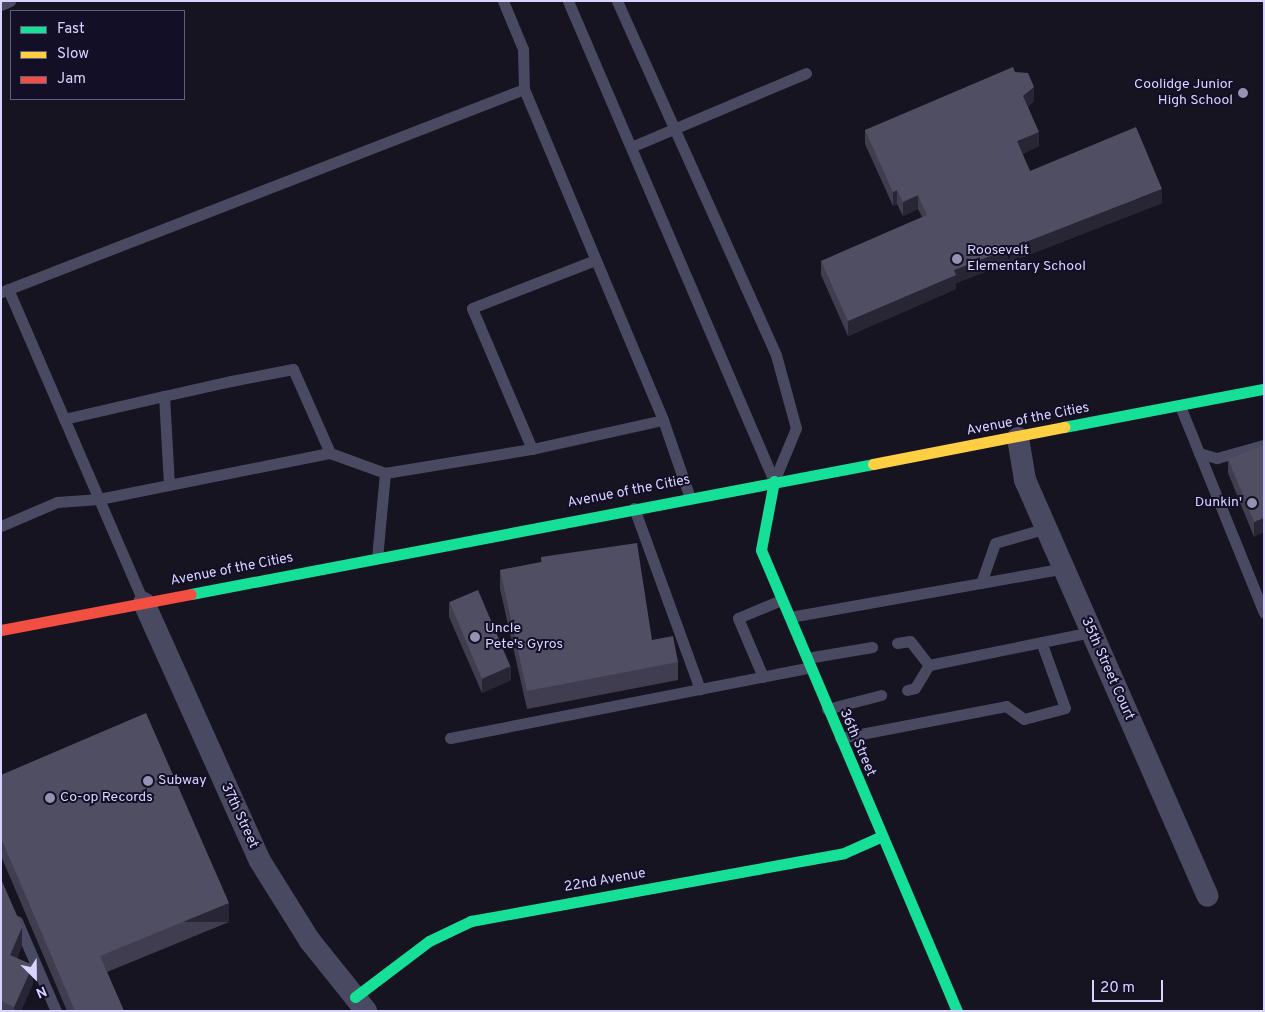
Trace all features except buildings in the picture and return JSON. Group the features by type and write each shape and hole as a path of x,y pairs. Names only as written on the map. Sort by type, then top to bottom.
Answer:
{"main road":[{"name":"Avenue of the Cities","path":"1,630 378,558 689,495 1018,438 1264,389"},
{"name":"36th Street","path":"774,481 761,550 806,663 956,1011"},
{"name":"22nd Avenue","path":"361,1004 429,941 472,921 844,853 880,837"}],"street":[{"name":"35th Street Court","path":"1018,438 1025,480 1208,896"},
{"name":"37th Street","path":"144,603 260,861 310,941 361,1004"}],"lane":[{"path":"1,5 10,1"},
{"path":"503,1 523,49 524,89 662,420 689,495"},
{"path":"568,1 774,481"},
{"path":"618,1 673,130 731,250 778,364 796,428 774,481"},
{"path":"631,147 806,73"},
{"path":"144,603 64,420 4,290 524,89"},
{"path":"532,449 472,308 595,260"},
{"path":"64,420 164,396 293,369 330,453"},
{"path":"164,396 169,485"},
{"path":"1180,406 1264,613"},
{"path":"1,526 57,502 99,499 330,453 385,474 532,449 662,420"},
{"path":"1199,453 1217,458 1264,445"},
{"path":"378,558 385,474"},
{"path":"634,506 700,689"},
{"path":"981,583 995,543 1047,528"},
{"path":"788,617 1064,568"},
{"path":"763,677 738,618 781,600"},
{"path":"907,690 915,688 929,665 1042,644 1091,632"},
{"path":"897,643 910,641 929,665"},
{"path":"839,739 1006,706 1024,719 1065,708 1042,644"},
{"path":"450,738 763,677 806,663 872,647"},
{"path":"826,709 881,695"},
{"path":"13,912 56,1011"}],"traffic: fast":[{"path":"1064,427 1264,389"},
{"path":"191,594 873,464"},
{"path":"774,481 761,550 957,1011"},
{"path":"355,997 429,941 471,921 844,853 880,837"}],"traffic: slow":[{"path":"873,464 1064,427"}],"traffic: jam":[{"path":"1,630 191,594"}],"place":[{"name":"Coolidge Junior High School","path":"1243,93"},
{"name":"Roosevelt Elementary School","path":"957,259"},
{"name":"Dunkin'","path":"1252,503"},
{"name":"Uncle Pete's Gyros","path":"475,637"},
{"name":"Subway","path":"148,781"},
{"name":"Co-op Records","path":"50,798"}]}
